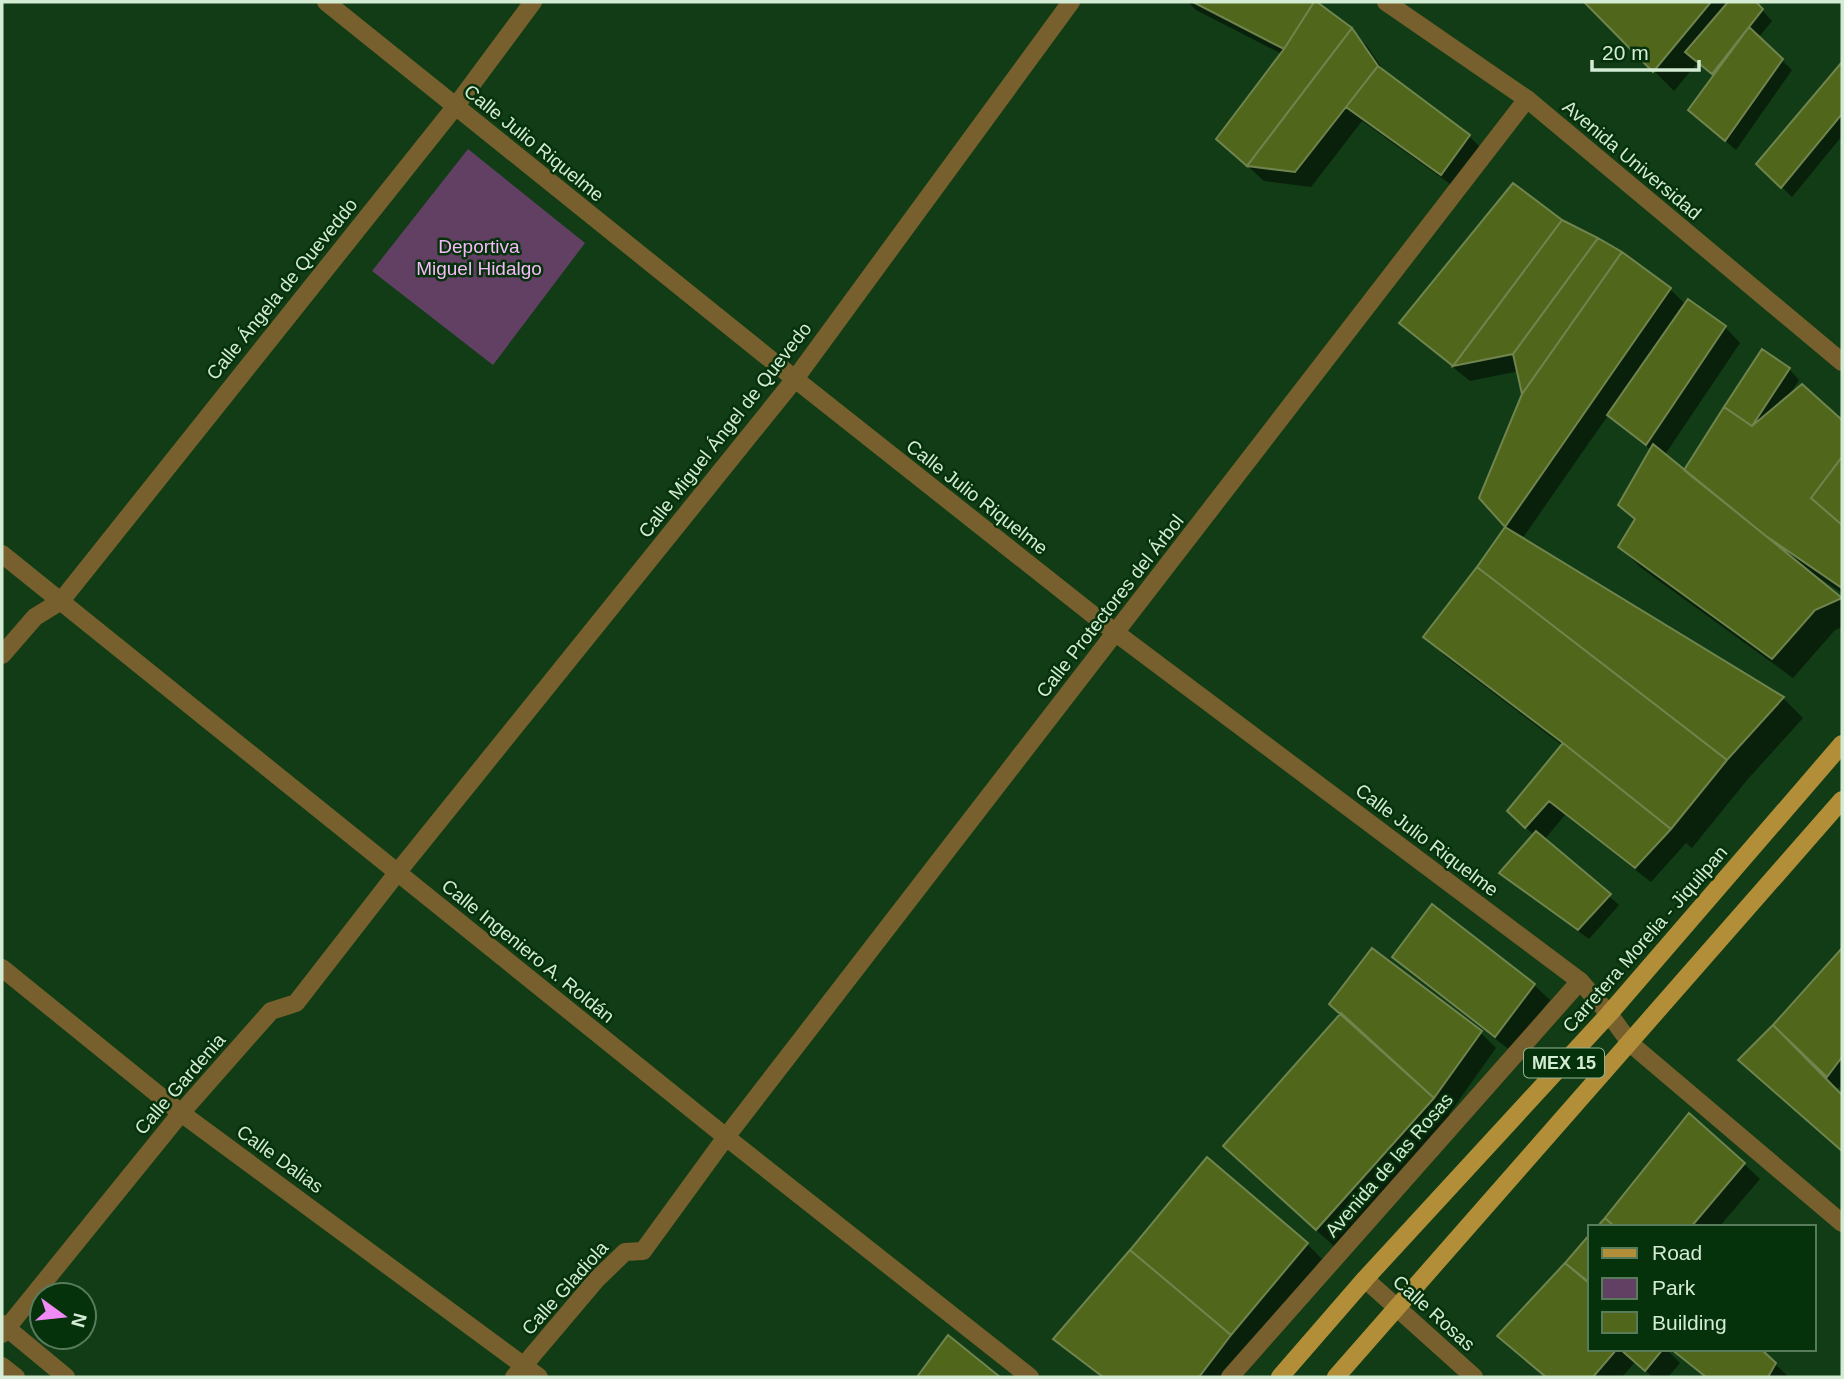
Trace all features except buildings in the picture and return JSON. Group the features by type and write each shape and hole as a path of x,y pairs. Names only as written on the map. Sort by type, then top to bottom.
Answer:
{"main road":[{"name":"Carretera Morelia - Jiquilpan","path":"1280,1377 1365,1279 1609,1014 1842,744"},
{"name":"MEX 15","path":"1336,1377 1842,800"}],"street":[{"name":"Calle Julio Riquelme","path":"326,2 1116,634 1580,981 1609,1014 1630,1044 1842,1223"},
{"name":"Calle Ángela de Queveddo","path":"2,655 35,617 61,601 455,107 533,2"},
{"name":"Calle Miguel Ángel de Quevedo","path":"397,873 795,379 1071,2"},
{"name":"Avenida Universidad","path":"1386,2 1527,99 1842,362"},
{"name":"Calle Protectores del Árbol","path":"726,1137 1527,99"},
{"name":"Calle Ingeniero A. Roldán","path":"2,554 726,1137 1030,1377"},
{"name":"Calle Gardenia","path":"3,1329 181,1113 271,1012 296,1003 397,873"},
{"name":"Calle Dalias","path":"2,968 181,1113 519,1371 539,1377"},
{"name":"Avenida de las Rosas","path":"1230,1377 1580,981"},
{"name":"Calle Gladiola","path":"519,1371 597,1279 625,1252 643,1251 726,1137"},
{"name":"Calle Rosas","path":"1365,1279 1474,1377"},
{"path":"3,1329 66,1377"},
{"path":"2,1366 16,1377"}],"green space":[{"name":"Deportiva Miguel Hidalgo","path":"468,149 585,243 493,365 372,271"}]}
